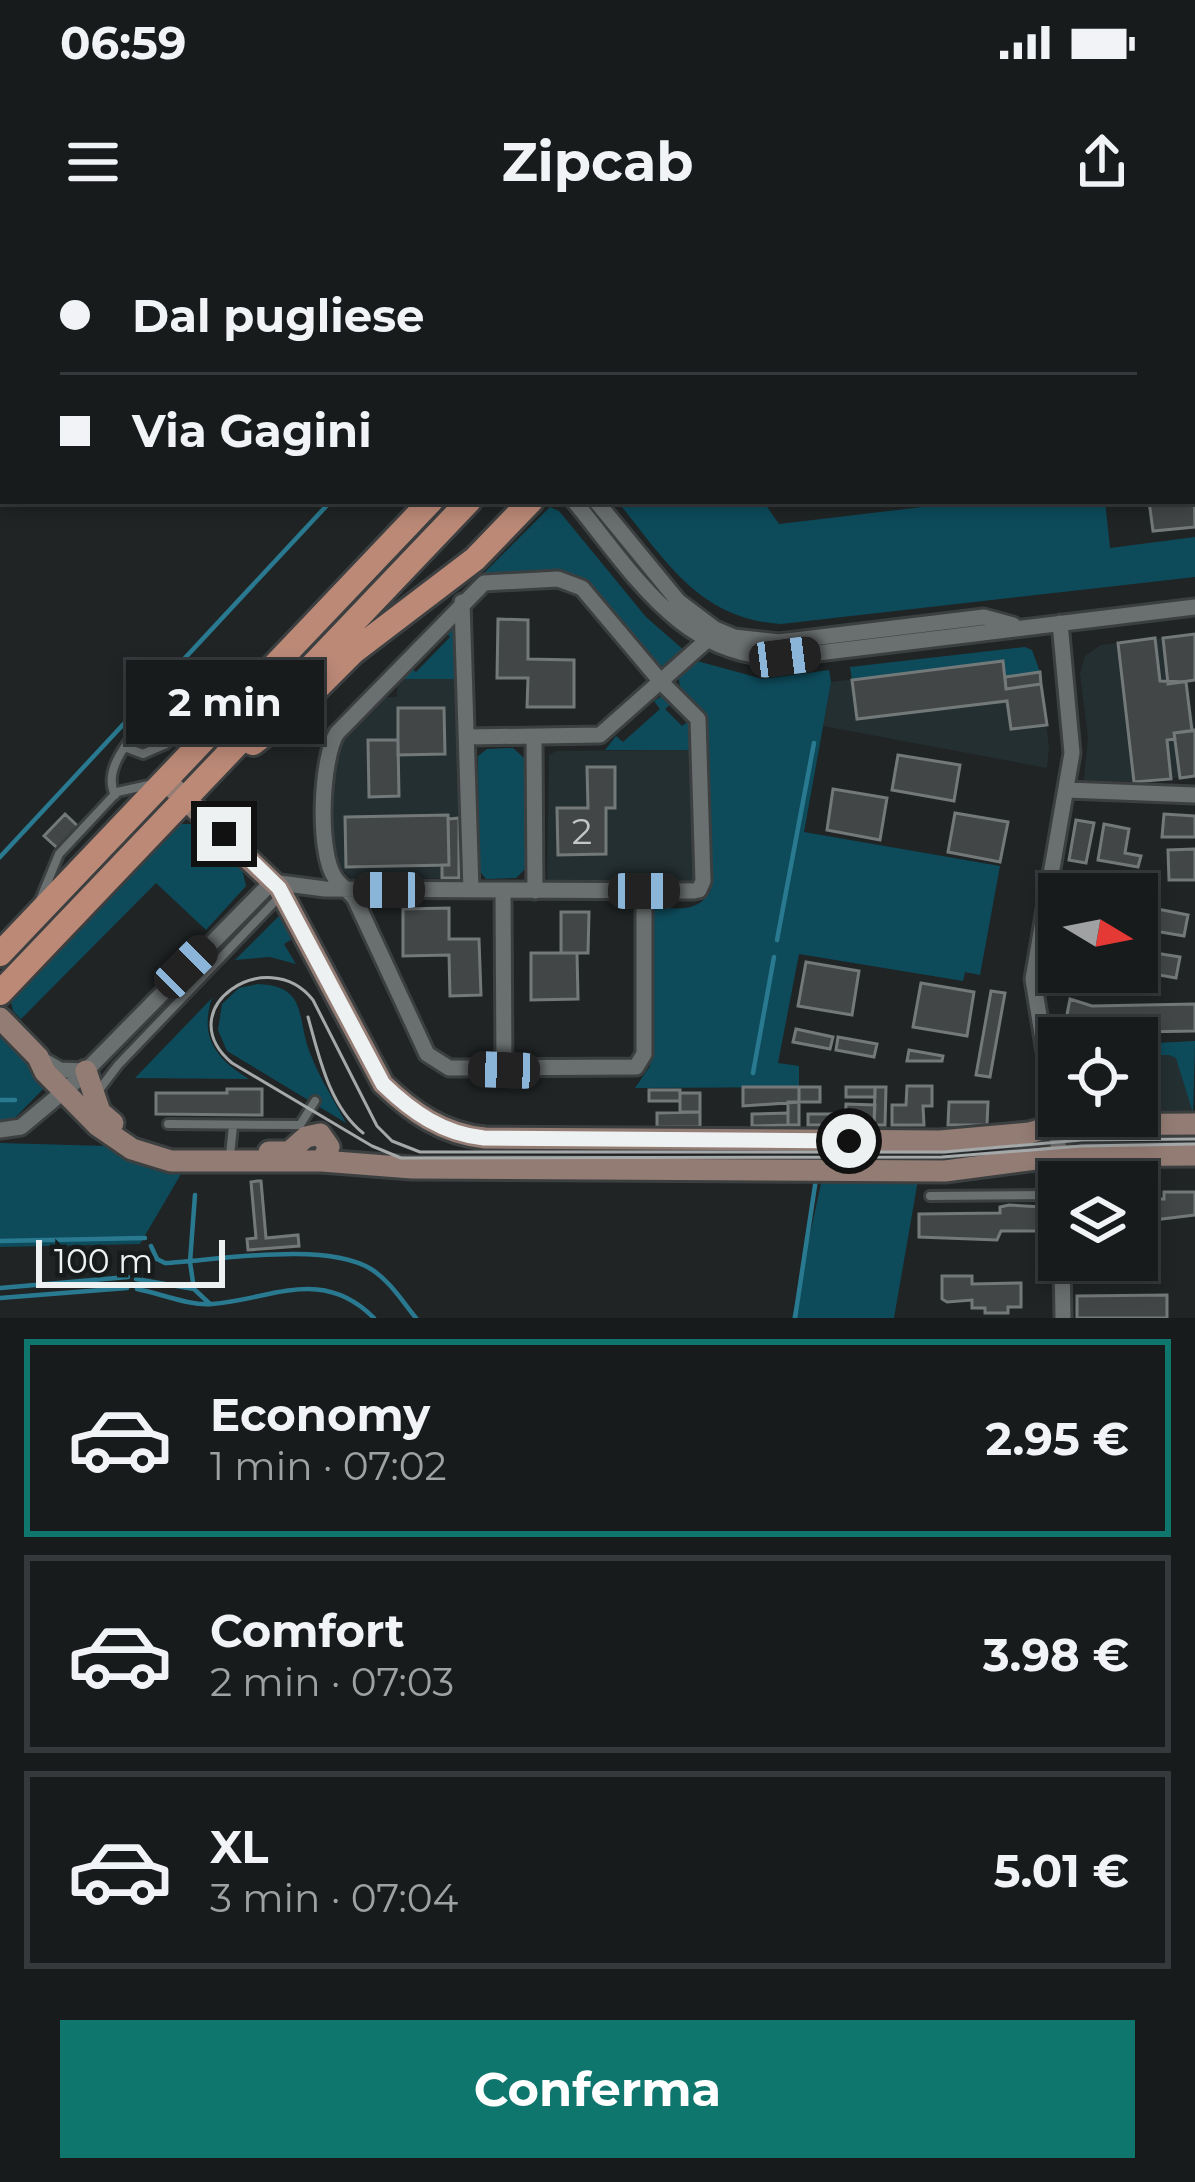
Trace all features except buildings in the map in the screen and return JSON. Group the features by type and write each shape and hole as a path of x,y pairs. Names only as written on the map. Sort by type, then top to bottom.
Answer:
{"main road":[{"path":"0,954 428,504"},
{"path":"0,994 466,504"},
{"path":"224,758 273,730 353,652 476,559 528,504"}],"street":[{"path":"576,504 662,609 706,641 741,654 773,658 1195,607"},
{"path":"598,504 677,601 734,637 779,642 984,617 1022,628"},
{"path":"0,1130 21,1127 65,1090 277,888 349,890 694,891 703,881 701,724 582,588 569,581 488,581 462,602 327,749 328,856 336,881 349,890 434,1061 449,1068 504,1070 629,1069 642,1062 644,891"},
{"path":"462,602 471,890"},
{"path":"1041,1017 1033,969 1073,742 1060,623"},
{"path":"467,737 600,735 706,641"},
{"path":"534,738 535,891"},
{"path":"166,781 277,888 383,1084 422,1117 450,1132 470,1137 940,1141 1038,1130"},
{"path":"1066,790 1195,795"},
{"path":"503,890 504,1070"},
{"path":"0,1018 38,1057 59,1070 86,1071"},
{"path":"38,1057 45,1072 97,1124 146,1156 230,1157 289,1151 313,1133 328,1147 322,1162 412,1168 945,1171 1059,1156 1195,1155"},
{"path":"86,1071 96,1102 115,1125 143,1141 230,1157"},
{"path":"1158,1124 1195,1124"},
{"path":"1058,1137 1059,1161"},
{"path":"1062,1281 1063,1318"}],"lane":[{"path":"115,795 109,783 111,771 127,748 163,706 178,703 187,710 188,719 166,744 143,754 127,748"},
{"path":"29,923 59,854 115,795 166,781"},
{"path":"96,1102 111,1074 277,888"},
{"path":"86,1071 111,1074"},
{"path":"168,1124 300,1125 315,1100"},
{"path":"230,1157 232,1126"},
{"path":"930,1196 1038,1195"}],"shaded area":[{"path":"619,504 765,504 779,524 948,504 1105,504 1110,548 1195,537 1195,577 781,624 727,611 668,564"},
{"path":"550,507 559,511 646,617 686,652 668,667 657,665 577,578 476,581"},
{"path":"456,622 458,679 398,679 408,666 416,672 450,637 444,630"},
{"path":"1195,634 1195,680 1186,682 1195,730 1195,776 1134,782 1084,780 1088,737 1080,673 1085,656 1101,645"},
{"path":"1025,647 1032,650 1040,672 1005,677 1003,661 852,680 850,667"},
{"path":"697,661 763,679 829,670 831,682 804,832 1000,866 980,975 965,972 963,981 799,954 778,1063 799,1066 799,1087 635,1088 650,1066 649,906 692,907 711,890 707,728 704,715 680,691 679,678"},
{"path":"1003,661 1005,676 1040,672 1047,768 823,726 831,682"},
{"path":"398,679 458,679 461,878 353,880 339,866 334,849 332,762 339,741 380,697 397,697"},
{"path":"662,696 673,702 665,709 682,726 690,720 696,727 694,750 605,750 616,736 623,742 660,709 654,701"},
{"path":"513,748 524,758 526,868 516,878 486,879 479,870 478,756 487,749"},
{"path":"695,750 698,877 694,886 550,886 549,755 556,751"},
{"path":"181,824 192,824 242,869 246,886 206,930 156,883 21,1019 11,1002"},
{"path":"280,915 294,938 284,944 296,964 270,957 235,960"},
{"path":"274,986 293,998 314,1062 346,1123 227,1051 218,1030 222,1004 239,988"},
{"path":"212,998 208,1024 213,1046 249,1079 135,1078"},
{"path":"0,1034 47,1085 11,1122 0,1122"},
{"path":"1195,1041 1193,1113 1158,1114 1158,1043"},
{"path":"1195,1041 1193,1113 1176,1058 1158,1055 1158,1043"},
{"path":"0,1143 106,1146 181,1174 140,1244 0,1247"},
{"path":"822,1179 918,1180 894,1318 792,1318"}],"waterway":[{"path":"0,857 328,504"},
{"path":"777,940 814,743"},
{"path":"753,1073 774,957"},
{"path":"0,1100 15,1100"},
{"path":"795,1318 816,1179"},
{"path":"194,1289 190,1262 195,1195"},
{"path":"0,1241 145,1238"},
{"path":"151,1246 157,1259 165,1263 271,1254 351,1261 384,1279 416,1318"},
{"path":"0,1288 128,1277"},
{"path":"136,1279 194,1289 210,1304"},
{"path":"0,1298 127,1288"},
{"path":"137,1289 203,1304 316,1289 355,1302 374,1318"}],"tram line":[{"path":"1195,1139 1082,1140 944,1152 420,1152 392,1141 377,1126 313,1000 294,984 272,978 250,980 217,1004 211,1022 215,1042 232,1063 372,1146 401,1158 942,1157 1082,1146 1195,1144"},
{"path":"308,1017 334,1095 363,1133"}],"route":[{"path":"224,834 279,888 383,1084 422,1117 450,1132 484,1138 849,1141"}]}
